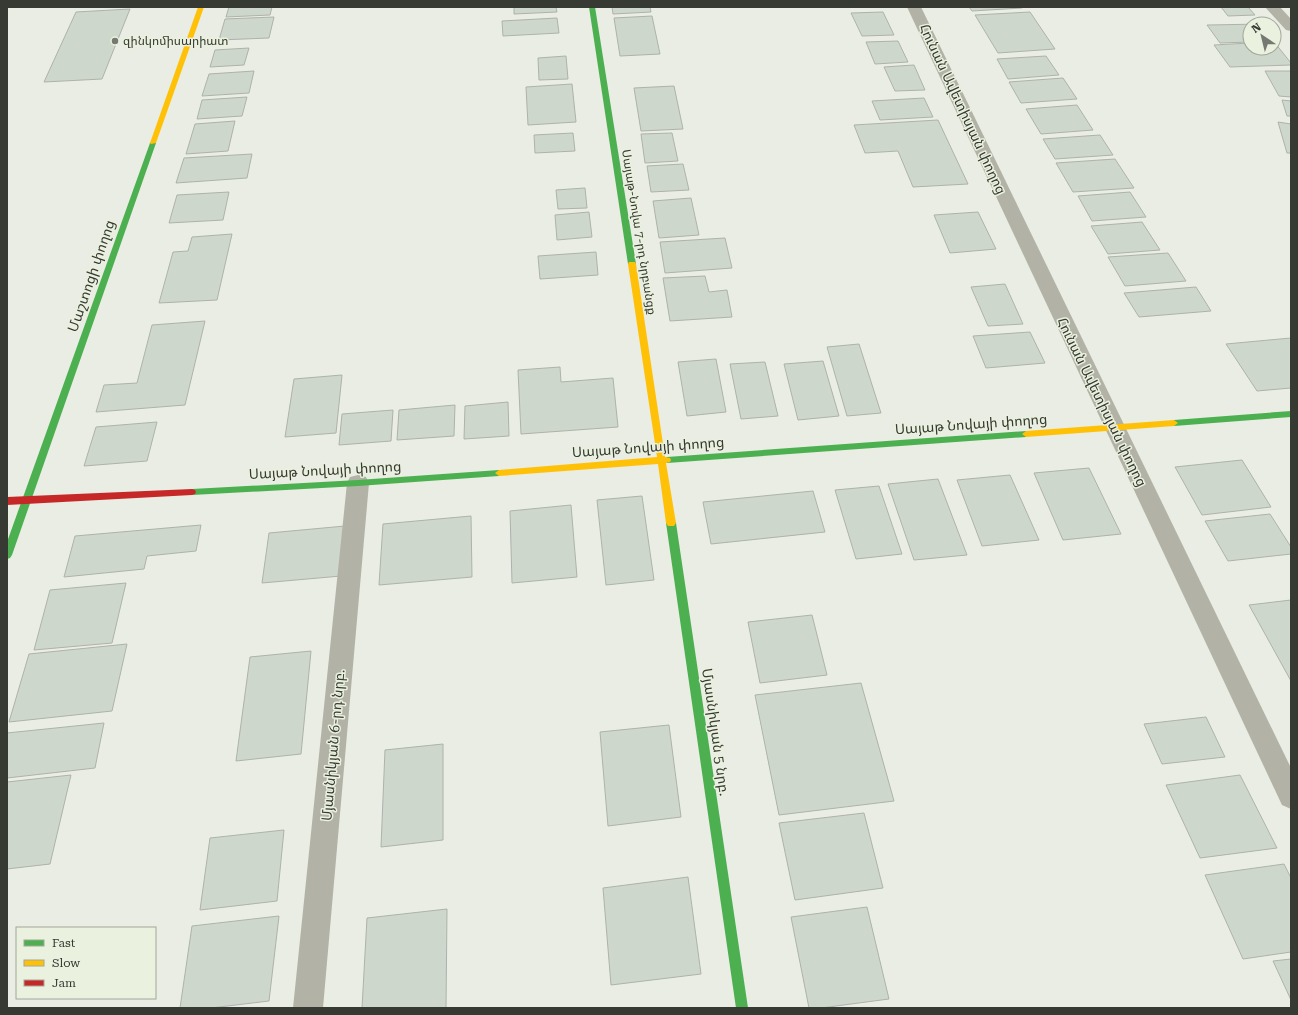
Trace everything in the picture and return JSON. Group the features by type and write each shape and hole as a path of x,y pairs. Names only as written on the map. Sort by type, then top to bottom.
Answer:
{"street":[{"name":"Մաշտոցի փողոց","path":"7,555 201,7"},
{"name":"Սայաթ-Նովա 7-րդ նրբանցք","path":"592,7 662,460"},
{"name":"Հունան Ավետիսյան փողոց","path":"914,7 1291,796"},
{"path":"1272,7 1291,27"},
{"name":"Սայաթ Նովայի փողոց","path":"7,501 358,483 1291,414"},
{"name":"Մյասնիկյան 5 նրբ.","path":"662,460 742,1008"},
{"name":"Մյասնիկյան 6-րդ նրբ.","path":"308,1008 358,483"}],"building":[{"path":"229,7 272,7 270,15 226,17"},
{"path":"514,7 556,7 557,12 514,14"},
{"path":"612,7 650,7 651,12 613,14"},
{"path":"969,7 1021,7 1022,8 972,11"},
{"path":"1221,7 1248,7 1255,15 1228,16"},
{"path":"130,9 102,79 44,82 76,12"},
{"path":"883,12 894,35 862,36 851,13"},
{"path":"1030,12 1055,49 998,53 975,15"},
{"path":"652,16 660,54 620,56 614,18"},
{"path":"274,17 269,38 219,40 225,19"},
{"path":"557,18 559,33 503,36 502,21"},
{"path":"1242,24 1242,42 1220,43 1207,25"},
{"path":"898,41 908,62 875,64 866,42"},
{"path":"1242,43 1242,56 1282,56 1282,52 1291,65 1230,67 1214,45"},
{"path":"249,48 244,65 210,67 215,50"},
{"path":"566,56 568,79 539,80 538,58"},
{"path":"1046,56 1059,75 1008,79 997,59"},
{"path":"914,65 925,90 895,91 884,67"},
{"path":"254,71 249,93 202,96 209,74"},
{"path":"1265,71 1291,71 1291,97 1279,96"},
{"path":"1063,78 1077,99 1021,103 1009,82"},
{"path":"572,84 576,122 528,125 526,87"},
{"path":"674,86 683,129 641,131 634,88"},
{"path":"247,97 242,116 197,119 202,100"},
{"path":"924,98 933,117 880,120 872,101"},
{"path":"1282,100 1291,101 1291,116 1287,116"},
{"path":"1077,105 1093,130 1041,134 1026,109"},
{"path":"938,120 968,184 913,187 898,151 865,153 854,125"},
{"path":"235,121 228,151 186,154 195,124"},
{"path":"1278,122 1291,124 1291,153 1287,153"},
{"path":"573,133 575,151 535,153 534,135"},
{"path":"672,133 678,161 645,163 641,134"},
{"path":"1100,135 1113,155 1055,159 1043,139"},
{"path":"252,154 247,178 176,183 184,158"},
{"path":"1115,159 1134,188 1073,192 1056,163"},
{"path":"683,164 689,190 651,192 647,166"},
{"path":"585,188 587,208 558,209 556,190"},
{"path":"229,192 223,220 169,223 177,195"},
{"path":"1130,192 1146,217 1092,221 1078,196"},
{"path":"691,198 699,235 659,238 653,201"},
{"path":"589,212 592,237 557,240 555,215"},
{"path":"978,212 996,249 950,253 934,215"},
{"path":"1142,222 1160,250 1108,254 1091,226"},
{"path":"232,234 217,300 159,303 173,252 188,251 192,237"},
{"path":"725,238 732,268 665,273 660,242"},
{"path":"596,252 598,275 540,279 538,256"},
{"path":"1168,253 1186,281 1125,286 1108,257"},
{"path":"705,276 709,292 727,290 732,317 670,321 663,278"},
{"path":"1005,284 1023,324 988,326 971,287"},
{"path":"1196,287 1211,311 1139,317 1124,293"},
{"path":"205,321 185,405 96,412 104,385 137,383 152,325"},
{"path":"1030,332 1045,363 986,368 973,336"},
{"path":"1291,338 1291,388 1257,391 1226,344"},
{"path":"859,344 881,413 847,416 827,347"},
{"path":"716,359 726,412 687,416 678,362"},
{"path":"823,361 839,416 798,420 784,364"},
{"path":"765,362 778,416 741,419 730,364"},
{"path":"560,367 561,382 613,378 618,427 521,434 518,370"},
{"path":"342,375 336,433 285,437 294,379"},
{"path":"508,402 509,436 464,439 465,406"},
{"path":"455,405 454,436 397,440 399,410"},
{"path":"393,410 391,441 339,445 342,414"},
{"path":"157,422 147,461 84,466 96,427"},
{"path":"1242,460 1271,507 1202,515 1175,467"},
{"path":"1089,468 1121,534 1063,540 1034,473"},
{"path":"1010,475 1039,540 982,546 957,480"},
{"path":"938,479 967,555 914,560 888,484"},
{"path":"879,486 902,554 856,559 835,490"},
{"path":"813,491 825,532 711,544 703,502"},
{"path":"642,496 654,580 606,585 597,500"},
{"path":"571,505 577,577 512,583 510,511"},
{"path":"1270,514 1291,547 1291,554 1228,561 1205,521"},
{"path":"471,516 472,577 379,585 383,524"},
{"path":"201,525 196,551 147,556 144,569 64,577 75,536"},
{"path":"345,526 341,576 262,583 269,533"},
{"path":"126,583 112,643 34,650 50,590"},
{"path":"1291,600 1291,681 1249,605"},
{"path":"812,615 827,675 760,683 748,622"},
{"path":"127,644 112,711 9,722 29,654"},
{"path":"311,651 301,754 236,761 250,657"},
{"path":"861,683 894,801 779,815 755,695"},
{"path":"1206,717 1225,757 1162,764 1144,724"},
{"path":"104,723 95,768 7,778 7,733"},
{"path":"669,725 681,817 608,826 600,732"},
{"path":"443,744 443,840 381,847 385,750"},
{"path":"71,775 50,864 7,869 7,782"},
{"path":"1240,775 1277,848 1200,858 1166,785"},
{"path":"864,813 883,888 795,900 779,823"},
{"path":"284,830 277,901 200,910 210,838"},
{"path":"1284,864 1291,878 1291,952 1243,959 1205,875"},
{"path":"688,877 701,974 611,985 603,888"},
{"path":"867,907 889,999 821,1008 809,1008 791,917"},
{"path":"447,909 446,1008 362,1008 367,918"},
{"path":"279,916 269,1001 211,1008 180,1008 192,926"},
{"path":"1291,959 1291,1000 1273,961"}],"traffic: fast":[{"path":"592,7 632,264"},
{"path":"7,555 153,143"},
{"path":"1174,423 1291,414"},
{"path":"667,460 1026,434"},
{"path":"192,492 358,483 499,473"},
{"path":"671,523 742,1008"}],"traffic: slow":[{"path":"153,143 201,7"},
{"path":"632,264 671,523"},
{"path":"1026,434 1174,423"},
{"path":"499,473 667,460"}],"traffic: jam":[{"path":"7,501 192,492"}],"place":[{"name":"զինկոմիսարիատ","path":"115,41"}]}
